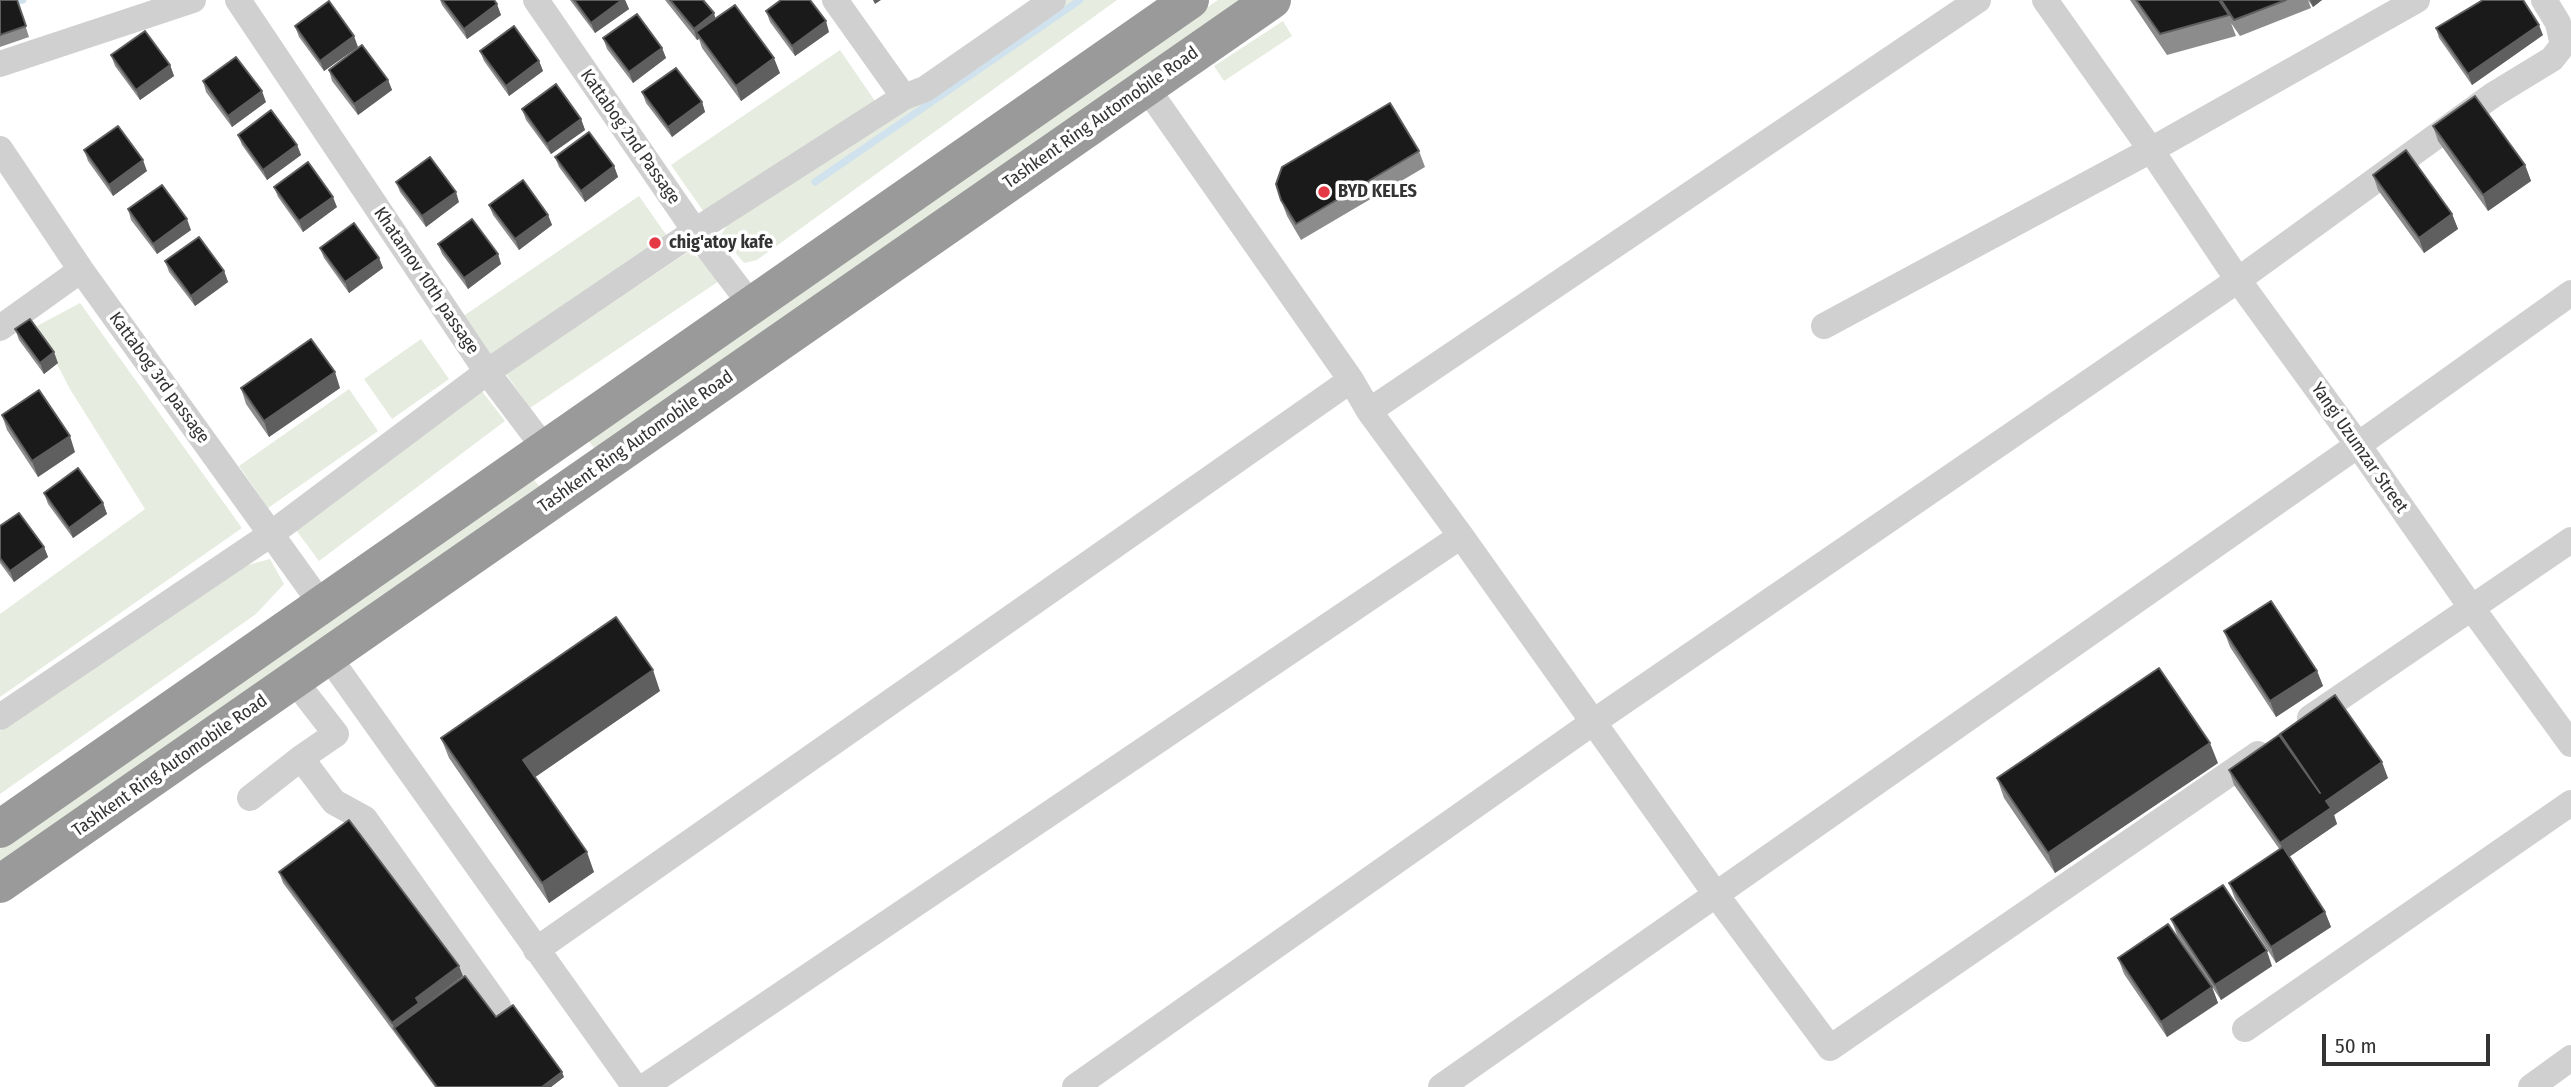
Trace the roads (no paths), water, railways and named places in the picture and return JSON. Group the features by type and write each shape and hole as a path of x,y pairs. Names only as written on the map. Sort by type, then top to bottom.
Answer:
{"highway":[{"path":"0,829 1190,0"},
{"name":"Tashkent Ring Automobile Road","path":"0,884 1272,0"},
{"path":"546,450 572,487"}],"street":[{"path":"0,64 193,0"},
{"name":"Khatamov 10th passage","path":"0,717 271,534 487,372 238,0"},
{"name":"Kattabog 2nd Passage","path":"536,0 695,231 752,306"},
{"path":"835,0 904,97"},
{"path":"546,450 487,372 695,231 904,97 925,89 1054,0"},
{"path":"1369,411 1978,0"},
{"name":"Yangi Uzumzar Street","path":"2045,0 2151,150 2238,280 2571,744"},
{"path":"1824,326 2151,150 2417,0"},
{"path":"1075,1087 1592,723 2238,280 2482,103 2552,59 2563,44 2557,23 2544,0"},
{"path":"1146,87 1351,380 1369,411 1717,896 1830,1048 2571,540"},
{"name":"Kattabog 3rd passage","path":"0,149 81,270 322,605"},
{"path":"0,328 81,270"},
{"path":"1441,1087 1717,896 2571,293"},
{"path":"536,950 1351,380"},
{"path":"644,1087 1461,536"},
{"path":"328,656 635,1087"},
{"path":"250,798 336,734 294,680"},
{"path":"301,758 334,802 366,819 498,1006"},
{"path":"2245,1029 2571,803"},
{"path":"2531,1087 2571,1058"}],"waterway":[{"path":"0,4 23,0"},
{"path":"815,182 1080,0"}],"place":[{"name":"BYD KELES","path":"1324,192"},
{"name":"chig'atoy kafe","path":"655,243"}]}
